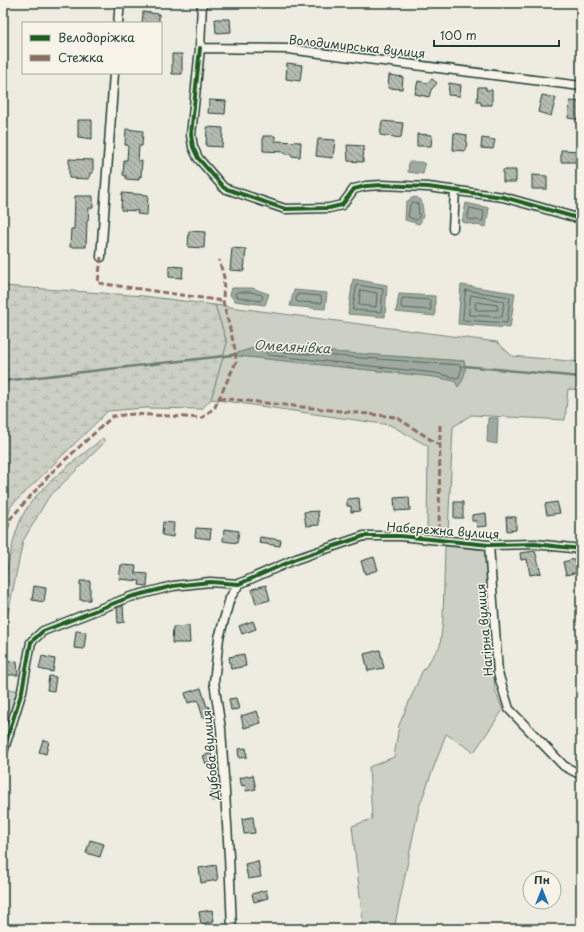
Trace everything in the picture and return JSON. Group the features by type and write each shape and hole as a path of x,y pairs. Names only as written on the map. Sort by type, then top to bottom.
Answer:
{"street":[{"path":"118,22 120,3"},
{"path":"202,3 200,48 192,135 193,147 198,158 224,188 285,209 329,208 342,205 354,189 366,186 428,187 503,197 581,219"},
{"name":"Володимирська вулиця","path":"200,48 288,50 581,86"},
{"path":"101,257 114,74"},
{"path":"452,228 455,190"},
{"name":"Набережна вулиця","path":"3,752 22,691 31,642 43,631 130,597 173,586 210,582 239,584 296,560 364,536 400,536 489,545 536,544 581,549"},
{"name":"Нагірна вулиця","path":"489,545 498,672 509,709 564,766 581,775"},
{"name":"Дубова вулиця","path":"232,929 221,730 214,682 219,638 230,598 239,584"}],"green space":[{"path":"3,286 144,296 215,305 227,343 211,399 202,409 145,408 108,411 11,506 3,534"},
{"path":"215,305 497,342 512,356 581,362 581,390 568,389 565,420 471,415 453,427 448,533 427,532 428,446 390,425 211,399 227,343","holes":["258,347 464,361 458,386 455,381 435,377 231,355"]},
{"path":"103,438 105,442 48,498 23,541 6,623 3,614 5,581 15,536 25,511 50,481"},
{"path":"445,546 485,550 495,690 503,710 474,752 446,734 419,807 394,929 355,929 363,922 352,826 372,819 369,767 394,757 399,725 422,672 440,646 443,619"},
{"path":"3,688 20,691 3,745"}],"water":[{"path":"409,162 421,162 425,164 423,174 408,172"},
{"path":"416,197 421,200 423,209 423,215 419,224 405,220 406,202"},
{"path":"466,203 489,208 486,227 462,222"},
{"path":"353,279 387,285 385,317 348,314"},
{"path":"461,285 515,293 510,328 458,324"},
{"path":"232,288 252,288 269,294 265,305 235,301 230,295"},
{"path":"294,290 327,293 325,309 290,306"},
{"path":"399,294 435,296 435,316 396,312"},
{"path":"258,347 464,361 465,371 462,382 458,387 455,381 435,377 229,355"},
{"path":"488,418 498,418 497,444 487,442"}],"building":[{"path":"143,12 159,14 159,22 142,22"},
{"path":"215,19 230,19 231,32 216,33"},
{"path":"172,54 182,54 182,74 172,74"},
{"path":"287,63 302,65 300,81 286,79"},
{"path":"389,75 403,77 402,89 388,88"},
{"path":"432,79 437,83 431,90 429,97 415,94 418,81 427,83"},
{"path":"449,83 461,85 460,96 448,95"},
{"path":"478,87 486,87 486,90 492,90 492,105 481,105 481,102 477,102"},
{"path":"542,95 556,98 551,116 538,112"},
{"path":"209,100 226,101 225,114 208,113"},
{"path":"570,101 581,102 581,120 568,118"},
{"path":"78,120 92,120 92,139 78,137"},
{"path":"382,121 403,123 401,138 380,135"},
{"path":"207,127 223,128 222,147 206,146"},
{"path":"126,129 143,131 142,146 139,146 138,161 142,161 141,177 139,176 139,180 126,179 126,176 123,175 124,160 127,160 128,145 125,145"},
{"path":"454,133 467,135 466,151 453,150"},
{"path":"417,134 432,135 431,146 417,146"},
{"path":"263,136 275,136 275,141 301,142 300,157 285,154 285,152 263,151"},
{"path":"482,138 495,140 493,149 481,148"},
{"path":"318,139 335,140 333,158 316,156"},
{"path":"347,145 364,146 363,162 348,161"},
{"path":"561,150 581,151 581,162 561,162"},
{"path":"69,159 93,160 93,173 90,173 89,179 69,178"},
{"path":"503,170 516,170 516,182 503,182"},
{"path":"532,175 547,176 547,189 532,189"},
{"path":"122,193 148,195 147,215 137,214 138,211 121,210"},
{"path":"75,196 93,196 93,208 89,208 87,221 86,247 70,247 71,229 74,229"},
{"path":"189,231 205,232 204,248 188,247"},
{"path":"232,248 246,249 244,271 230,270"},
{"path":"169,266 183,267 182,278 169,277"},
{"path":"409,497 410,510 395,511 394,498"},
{"path":"359,498 360,511 351,512 351,506 347,506 347,499"},
{"path":"454,502 463,502 463,518 454,518"},
{"path":"557,502 560,513 547,515 545,504"},
{"path":"318,511 319,525 306,526 304,512"},
{"path":"486,513 487,526 477,527 476,521 472,521 472,515"},
{"path":"506,517 516,517 516,530 507,531"},
{"path":"163,522 174,523 173,537 162,535"},
{"path":"196,528 211,529 210,539 195,537"},
{"path":"224,529 239,531 237,543 223,541"},
{"path":"260,537 281,540 280,546 259,543"},
{"path":"535,551 541,573 530,575 527,559 521,560 520,553"},
{"path":"374,557 378,570 365,574 361,561"},
{"path":"575,559 578,572 566,575 563,562"},
{"path":"121,565 136,566 135,573 148,574 147,586 139,585 140,581 119,579"},
{"path":"80,581 90,581 90,600 80,600"},
{"path":"266,585 270,600 256,604 252,589"},
{"path":"34,586 46,588 44,602 32,600"},
{"path":"123,605 124,622 118,623 117,608"},
{"path":"253,621 256,629 242,634 239,626"},
{"path":"189,626 190,643 172,643 173,627"},
{"path":"76,631 86,632 84,649 74,648"},
{"path":"380,650 384,668 368,671 364,654"},
{"path":"244,654 246,666 231,669 229,657"},
{"path":"42,656 55,659 53,672 39,669"},
{"path":"17,661 18,675 7,675 6,662"},
{"path":"49,676 56,677 54,691 47,690"},
{"path":"201,688 207,707 209,706 211,715 203,718 198,700 188,703 185,693"},
{"path":"236,698 239,709 231,710 229,699"},
{"path":"257,711 261,723 244,728 241,716"},
{"path":"43,740 49,741 46,754 39,752"},
{"path":"246,748 247,757 239,758 238,749"},
{"path":"211,753 213,762 206,764 203,756"},
{"path":"253,775 256,789 246,791 245,785 242,786 239,778"},
{"path":"211,787 218,787 219,800 212,801"},
{"path":"253,817 255,833 244,834 242,819"},
{"path":"90,840 104,844 100,857 86,853"},
{"path":"258,861 261,877 248,879 245,864"},
{"path":"216,865 218,880 201,883 199,868"},
{"path":"266,890 268,898 254,902 252,894"},
{"path":"212,910 214,921 201,924 199,912"}],"waterway":[{"name":"Омелянівка","path":"3,381 233,355"},
{"name":"Омелянівка","path":"464,366 581,377"}],"marked path":[{"path":"101,257 98,283 223,301"},
{"path":"3,546 10,519 53,471 113,416 134,414 202,418 215,407 236,362 235,349 223,301 224,277 219,260"},
{"path":"219,398 396,417 439,445"},
{"path":"439,539 440,423"}],"cycle path":[{"path":"200,48 191,135 193,147 198,158 224,188 285,209 329,208 342,205 354,189 366,186 382,185 428,187 503,197 581,219"},
{"path":"3,752 22,691 31,642 43,631 130,597 173,586 210,582 239,584 296,559 364,536 400,536 489,545 535,544 581,549"}]}
